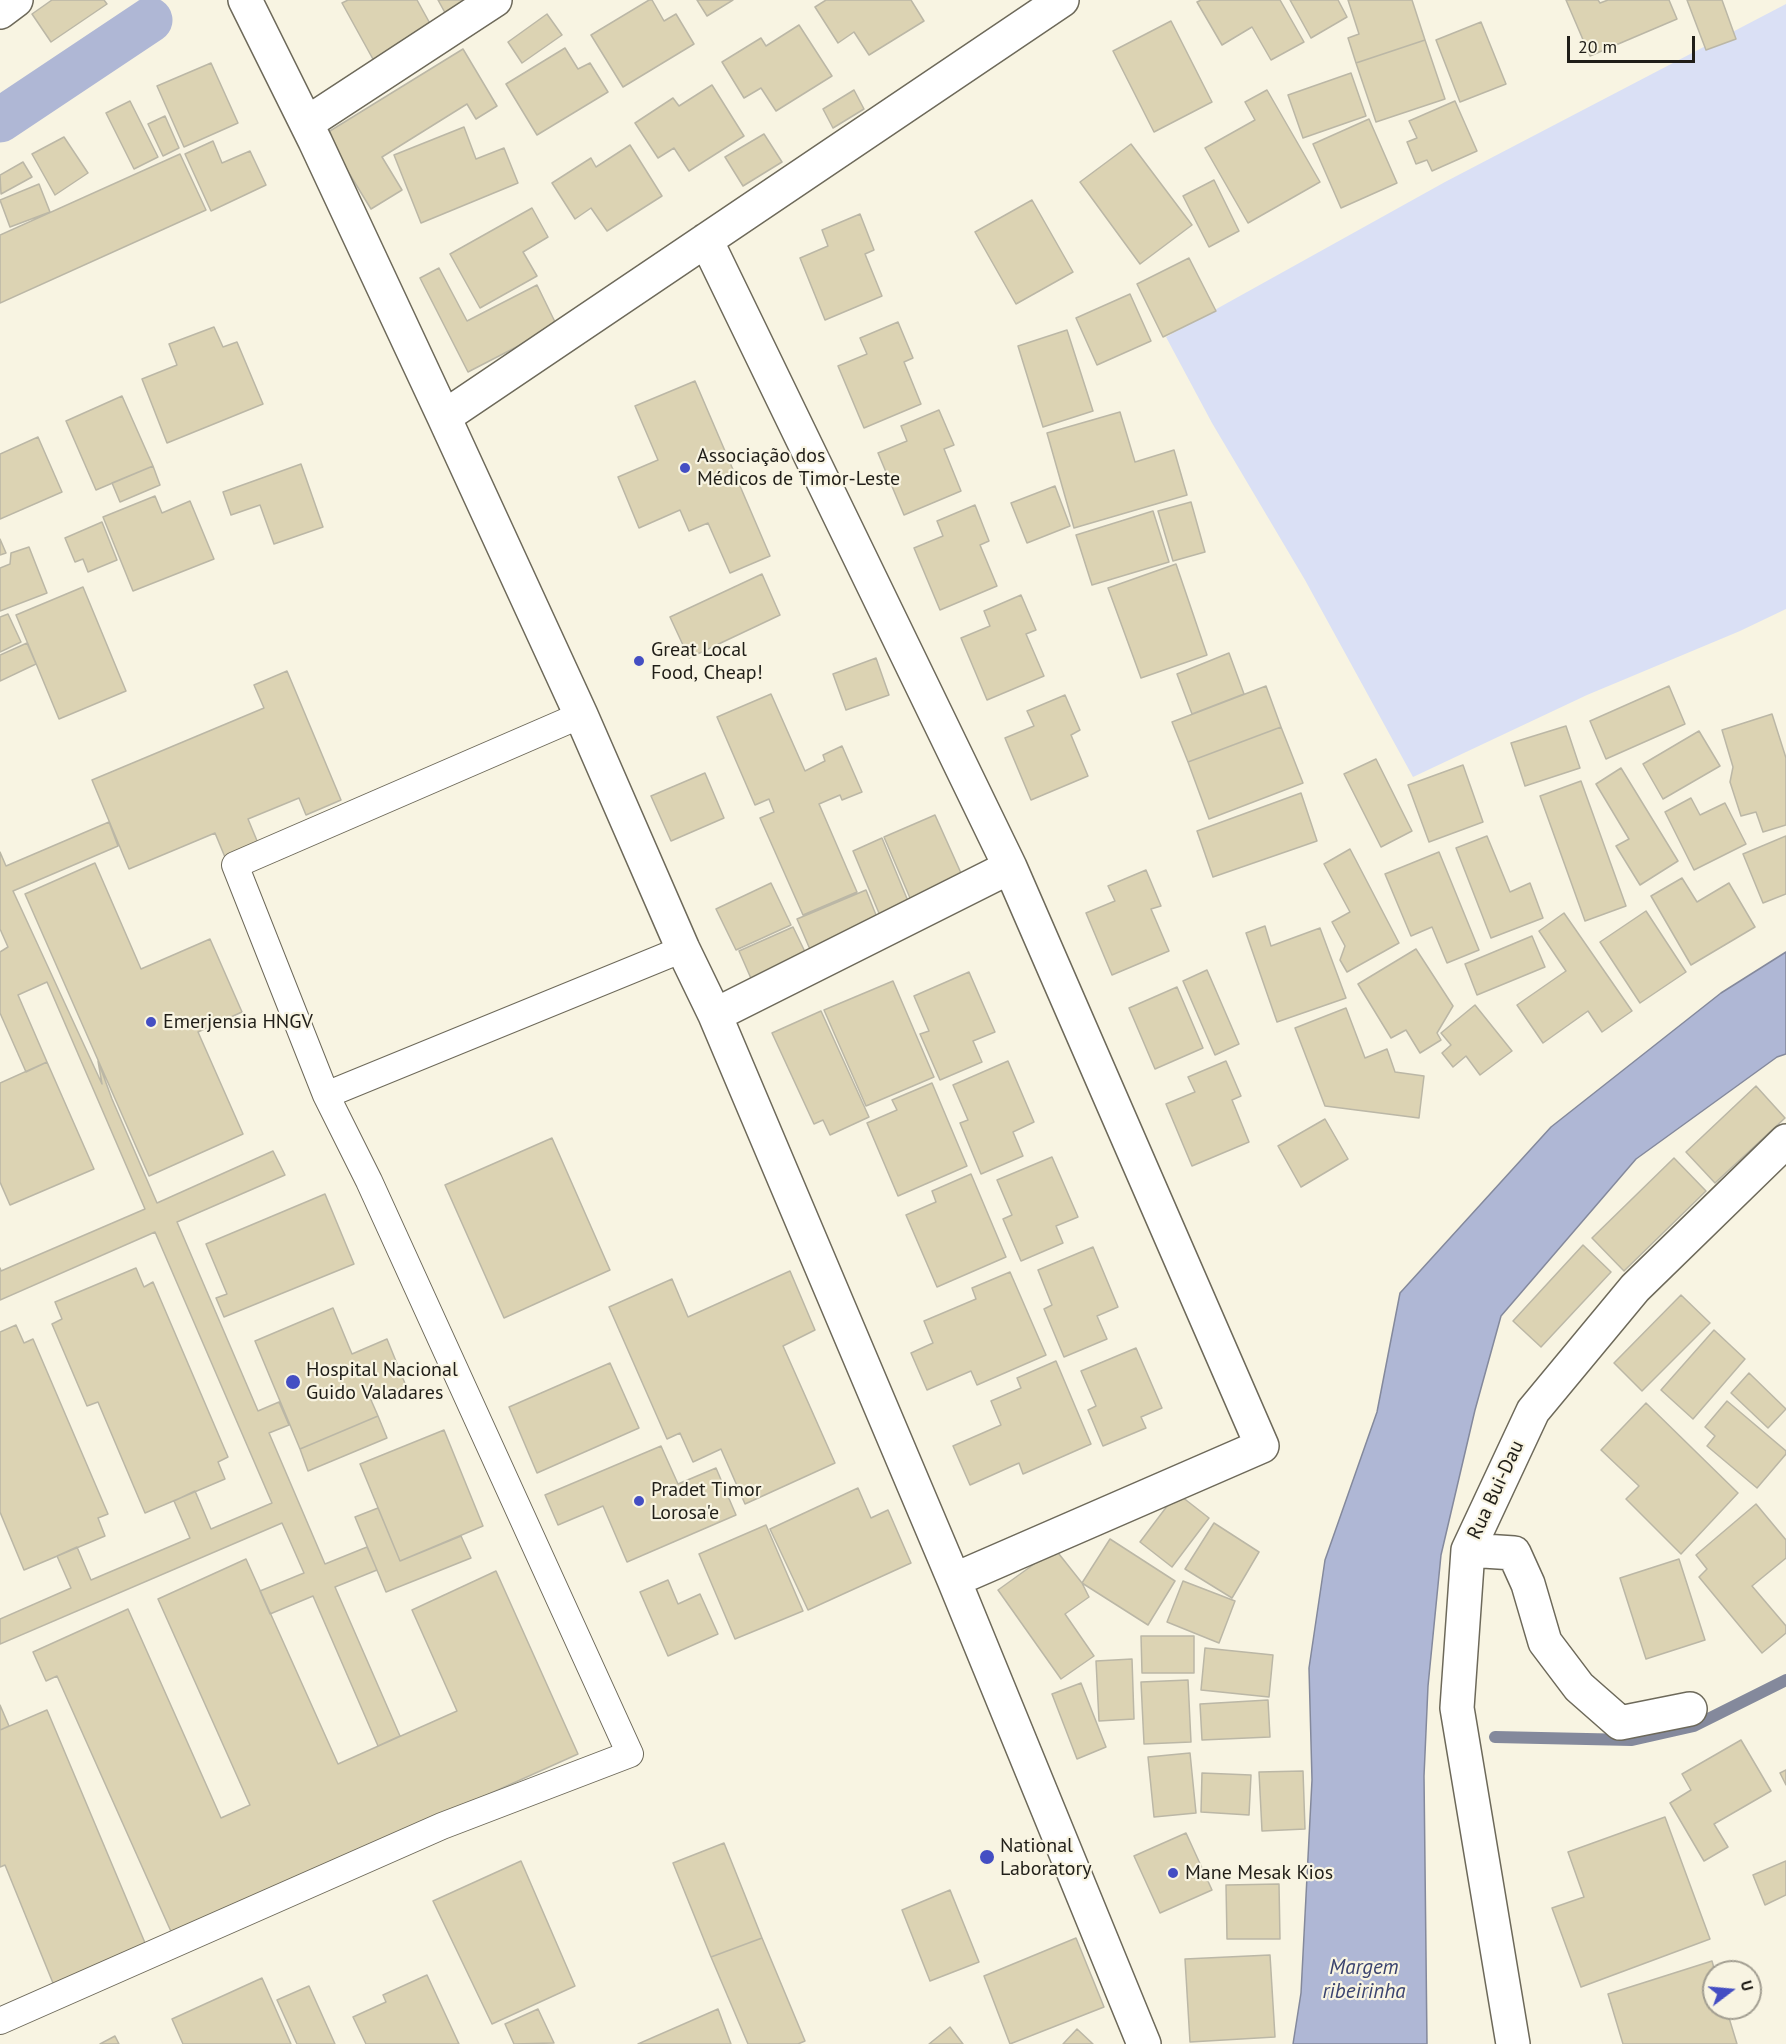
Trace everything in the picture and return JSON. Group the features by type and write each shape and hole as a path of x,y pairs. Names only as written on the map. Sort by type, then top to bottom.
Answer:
{"street":[{"path":"0,12 16,0"},
{"path":"245,0 306,123 444,417 581,715 683,949 715,1015 954,1580 1144,2044"},
{"path":"306,123 495,0"},
{"path":"444,417 1062,0"},
{"path":"706,240 1010,867 1262,1446 954,1580"},
{"path":"715,1015 1010,867"},
{"name":"Rua Bui-Dau","path":"1513,2044 1458,1708 1468,1550 1533,1411 1635,1288 1786,1141"},
{"path":"1468,1550 1514,1554 1528,1584 1545,1642 1579,1687 1620,1723 1690,1709"}],"lane":[{"path":"0,2021 442,1826 630,1754 369,1181 327,1095 235,865 581,715"},
{"path":"327,1095 683,949"}],"shaded area":[{"path":"1786,4 1786,609 1740,631 1587,695 1413,777 1305,580 1212,423 1166,337 1445,182"}],"water":[{"name":"Margem ribeirinha","path":"1786,952 1786,1054 1777,1057 1636,1159 1501,1316 1475,1410 1441,1555 1428,1686 1424,1776 1427,2044 1293,2044 1301,1993 1312,1780 1309,1668 1325,1560 1377,1412 1400,1293 1551,1127 1721,993"}],"building":[{"path":"52,0 104,0 107,4 51,42 32,14"},
{"path":"348,0 417,0 433,29 374,61 342,3"},
{"path":"438,0 483,0 449,20"},
{"path":"652,0 664,21 676,14 694,44 623,87 591,35"},
{"path":"697,0 733,0 707,16"},
{"path":"826,0 911,0 924,21 869,55 854,32 838,43 815,7"},
{"path":"1201,0 1280,0 1304,42 1271,60 1252,27 1222,45 1197,2"},
{"path":"1290,0 1338,0 1347,17 1311,38"},
{"path":"1348,0 1412,0 1425,40 1356,63 1348,38 1359,34"},
{"path":"1566,0 1598,0 1600,3 1608,0 1669,0 1677,19 1590,56"},
{"path":"1687,0 1722,0 1736,39 1706,50"},
{"path":"547,14 562,35 522,63 508,42"},
{"path":"1171,21 1212,102 1154,132 1113,51"},
{"path":"1481,22 1506,84 1460,102 1436,40"},
{"path":"799,25 832,76 776,111 761,88 744,98 722,62 761,38 766,46"},
{"path":"1425,40 1445,99 1376,122 1356,63"},
{"path":"565,48 578,69 590,63 608,92 537,135 506,84"},
{"path":"463,49 497,106 476,119 467,104 382,157 402,190 371,209 325,134"},
{"path":"211,63 238,123 184,147 157,86"},
{"path":"1351,73 1366,116 1303,138 1288,95"},
{"path":"712,85 744,136 689,171 674,148 658,158 635,123 673,98 679,106"},
{"path":"854,90 864,109 833,128 823,109"},
{"path":"1267,90 1320,182 1248,223 1205,148 1255,120 1245,102"},
{"path":"130,101 158,157 134,169 106,113"},
{"path":"1455,101 1477,151 1432,171 1427,160 1416,164 1407,142 1417,138 1409,121"},
{"path":"165,116 179,148 163,156 148,124"},
{"path":"1369,119 1397,183 1341,208 1313,144"},
{"path":"464,127 476,159 504,148 518,183 421,223 394,155"},
{"path":"764,134 782,162 743,186 725,157"},
{"path":"64,137 88,173 55,195 32,154"},
{"path":"213,141 222,163 250,151 266,185 211,211 185,154"},
{"path":"1131,144 1192,225 1140,264 1080,182"},
{"path":"630,145 662,196 607,231 591,208 575,219 552,183 591,158 596,167"},
{"path":"180,154 206,210 0,303 0,235"},
{"path":"23,162 32,177 1,194 0,175"},
{"path":"1214,180 1239,231 1209,247 1183,196"},
{"path":"39,184 50,212 10,227 0,200"},
{"path":"1032,200 1073,272 1016,304 975,232"},
{"path":"532,208 548,237 523,252 537,276 480,308 450,254"},
{"path":"860,214 874,250 865,254 882,296 825,320 800,258 828,246 822,230"},
{"path":"1189,258 1216,311 1163,337 1137,284"},
{"path":"439,268 467,321 537,285 557,326 468,372 420,278"},
{"path":"1130,294 1151,341 1097,365 1076,318"},
{"path":"898,322 913,358 904,362 921,404 864,428 838,366 867,354 860,338"},
{"path":"214,327 223,347 237,342 263,404 167,443 142,379 177,365 169,344"},
{"path":"1067,330 1093,411 1043,427 1018,346"},
{"name":"Associação dos Médicos de Timor-Leste","path":"695,381 770,556 730,573 708,523 689,531 680,510 639,528 618,477 658,460 635,406"},
{"path":"122,396 153,466 96,490 66,421"},
{"path":"939,410 954,445 944,449 961,491 904,515 878,453 907,441 901,426"},
{"path":"1120,412 1135,462 1174,450 1187,495 1074,528 1047,433"},
{"path":"38,437 62,492 0,519 0,454"},
{"path":"301,464 323,527 274,544 260,505 231,515 223,492"},
{"path":"153,466 160,485 120,502 112,483"},
{"path":"1055,486 1070,526 1027,543 1011,503"},
{"path":"155,496 162,513 190,501 214,559 133,591 103,517"},
{"path":"1191,502 1205,552 1173,561 1158,511"},
{"path":"975,505 989,541 980,545 997,586 940,610 914,548 943,536 937,521"},
{"path":"1153,511 1169,562 1092,585 1076,535"},
{"path":"102,522 117,560 88,572 83,559 75,562 65,538"},
{"path":"0,539 6,553 0,555"},
{"path":"29,547 47,593 0,611 0,568 10,564 11,553"},
{"path":"1176,564 1207,655 1141,678 1108,588"},
{"path":"762,574 780,615 689,658 670,617"},
{"path":"83,587 126,691 59,719 16,615"},
{"path":"1021,595 1036,630 1026,634 1044,676 987,700 961,638 990,626 984,611"},
{"path":"8,614 21,642 0,652 0,617"},
{"path":"27,643 36,664 0,681 0,655"},
{"path":"1229,653 1244,694 1192,714 1177,674"},
{"path":"876,658 889,695 846,710 833,674"},
{"path":"287,671 341,800 306,815 299,798 248,819 260,848 227,862 215,833 129,869 92,780 264,708 254,685"},
{"path":"1266,686 1281,727 1188,762 1172,722"},
{"path":"1669,686 1685,724 1606,759 1590,721"},
{"path":"771,694 805,771 825,761 823,755 842,746 862,792 842,800 840,795 819,804 857,892 803,915 760,818 774,812 769,799 755,805 717,717"},
{"path":"1065,695 1080,730 1071,735 1088,776 1031,800 1005,738 1034,726 1027,711"},
{"path":"1772,714 1786,758 1786,825 1763,832 1756,812 1741,816 1730,782 1733,767 1722,730"},
{"path":"1566,726 1580,768 1525,786 1511,743"},
{"path":"1281,727 1303,783 1209,819 1188,762"},
{"path":"1699,731 1720,766 1663,799 1643,764"},
{"path":"1376,759 1412,831 1381,847 1344,774"},
{"path":"1463,765 1483,822 1429,842 1408,785"},
{"path":"1621,768 1678,861 1640,885 1616,846 1629,839 1596,784"},
{"path":"705,773 724,818 671,841 651,796"},
{"path":"1581,781 1626,906 1585,921 1540,796"},
{"path":"1301,793 1317,841 1213,877 1197,831"},
{"path":"1691,798 1700,815 1725,803 1746,844 1694,870 1665,812"},
{"path":"935,815 965,882 913,905 884,837"},
{"path":"109,822 118,846 13,891 102,1084 98,1061 157,1203 273,1151 285,1175 177,1222 258,1411 279,1402 289,1425 269,1433 325,1564 367,1547 377,1570 335,1587 400,1736 378,1746 313,1596 270,1614 260,1591 304,1573 282,1523 0,1644 0,1619 71,1588 57,1556 77,1547 91,1580 190,1538 174,1501 195,1491 211,1529 272,1503 155,1232 0,1300 0,1268 1,1271 145,1209 47,982 18,995 47,1062 26,1072 0,1013 0,952 8,947 0,929 0,852 6,866"},
{"path":"1487,836 1510,892 1530,883 1543,918 1491,938 1456,848"},
{"path":"1786,836 1786,894 1763,903 1743,854"},
{"path":"882,838 910,906 881,918 853,851"},
{"path":"1350,849 1399,943 1347,972 1340,960 1345,946 1332,922 1350,912 1324,864"},
{"path":"1439,852 1479,950 1447,963 1432,927 1411,936 1385,874"},
{"name":"Emerjensia HNGV","path":"95,863 141,969 210,939 242,1012 198,1032 243,1134 149,1176 25,894"},
{"path":"1146,870 1161,906 1151,909 1169,951 1112,975 1086,913 1115,901 1108,886"},
{"path":"1682,878 1697,902 1729,883 1755,927 1691,965 1651,896"},
{"path":"771,883 791,925 736,950 716,909"},
{"path":"866,890 880,925 812,954 797,919"},
{"path":"1646,911 1686,972 1640,1003 1600,942"},
{"path":"1564,913 1632,1011 1602,1032 1588,1011 1543,1043 1517,1005 1566,971 1539,931"},
{"path":"1265,926 1271,946 1320,928 1346,998 1277,1022 1246,933"},
{"path":"793,927 808,958 753,983 739,951"},
{"path":"1532,936 1545,967 1477,995 1465,964"},
{"path":"1416,949 1453,1006 1437,1033 1441,1040 1420,1053 1406,1030 1391,1038 1358,984"},
{"path":"1207,970 1239,1044 1215,1055 1183,981"},
{"path":"969,972 995,1032 973,1041 982,1062 940,1080 920,1034 929,1031 914,996"},
{"path":"893,981 934,1077 866,1106 824,1010"},
{"path":"1177,987 1203,1048 1155,1069 1129,1008"},
{"path":"1475,1005 1512,1051 1480,1075 1466,1056 1453,1067 1442,1053 1451,1045 1441,1033"},
{"path":"1346,1008 1365,1058 1387,1049 1395,1072 1424,1076 1419,1118 1325,1106 1295,1028"},
{"path":"821,1011 869,1117 830,1135 823,1120 814,1124 772,1033"},
{"path":"1008,1061 1034,1122 1013,1132 1023,1156 981,1174 960,1123 968,1120 953,1085"},
{"path":"1226,1061 1241,1096 1232,1100 1249,1142 1192,1166 1166,1104 1195,1092 1188,1077"},
{"path":"47,1062 94,1169 10,1205 0,1182 0,1083"},
{"path":"932,1083 967,1166 898,1196 867,1123 897,1110 892,1100"},
{"path":"1756,1086 1785,1118 1715,1183 1686,1152"},
{"path":"1325,1119 1348,1159 1301,1187 1278,1146"},
{"path":"552,1138 610,1270 504,1318 445,1185"},
{"path":"1052,1157 1078,1217 1056,1226 1063,1243 1021,1261 1003,1219 1012,1215 997,1180"},
{"path":"1674,1158 1706,1191 1624,1271 1592,1238"},
{"path":"971,1174 1006,1257 937,1287 906,1215 936,1202 932,1191"},
{"path":"325,1194 354,1264 224,1317 216,1298 227,1294 206,1244"},
{"path":"1583,1245 1611,1272 1541,1347 1513,1321"},
{"path":"1093,1247 1118,1307 1097,1316 1107,1339 1064,1357 1044,1309 1052,1305 1038,1270"},
{"path":"136,1268 144,1287 153,1282 228,1457 218,1462 225,1479 145,1513 98,1402 87,1406 52,1324 62,1319 55,1302"},
{"path":"790,1271 815,1330 783,1346 835,1463 745,1504 721,1449 693,1462 680,1433 667,1439 609,1307 672,1279 688,1317"},
{"path":"1010,1272 1046,1355 977,1385 971,1371 927,1390 911,1353 933,1343 924,1321 976,1299 972,1288"},
{"path":"1681,1295 1710,1323 1642,1391 1614,1363"},
{"path":"333,1308 352,1354 387,1339 406,1386 371,1400 378,1416 300,1449 255,1341"},
{"path":"16,1325 24,1343 33,1339 108,1514 98,1518 105,1536 24,1570 0,1512 0,1332"},
{"path":"1714,1330 1745,1359 1693,1419 1661,1390"},
{"path":"1136,1348 1162,1408 1141,1417 1146,1428 1103,1446 1088,1410 1096,1406 1081,1371"},
{"path":"1056,1361 1091,1444 1023,1474 1019,1463 970,1485 953,1446 1001,1425 991,1401 1021,1388 1017,1378"},
{"path":"610,1363 639,1428 537,1473 509,1407"},
{"path":"1749,1373 1786,1409 1768,1428 1731,1393"},
{"path":"1727,1401 1786,1451 1786,1454 1757,1488 1707,1446 1715,1436 1705,1427"},
{"path":"1646,1403 1738,1493 1681,1554 1626,1499 1639,1486 1601,1450"},
{"path":"378,1416 387,1438 308,1471 300,1449"},
{"path":"444,1430 483,1526 400,1561 360,1464"},
{"name":"Pradet Timor Lorosa'e","path":"661,1446 678,1484 716,1468 736,1515 627,1562 603,1506 558,1525 545,1495"},
{"path":"858,1488 871,1518 888,1510 911,1563 808,1610 770,1529"},
{"path":"1177,1493 1209,1518 1172,1567 1140,1542"},
{"path":"1756,1504 1786,1540 1786,1558 1752,1586 1786,1626 1786,1633 1762,1653 1699,1577 1707,1569 1696,1555"},
{"path":"378,1508 400,1561 461,1536 471,1558 386,1592 355,1517"},
{"path":"1214,1523 1259,1552 1232,1598 1185,1569"},
{"path":"766,1525 803,1611 735,1639 699,1554"},
{"path":"1110,1539 1175,1581 1148,1625 1082,1583"},
{"path":"1055,1549 1082,1583 1089,1597 1065,1614 1094,1656 1061,1679 998,1590"},
{"path":"246,1559 338,1764 457,1711 412,1610 496,1571 578,1754 173,1936 57,1676 46,1681 33,1652 128,1609 221,1818 250,1805 158,1599"},
{"path":"1679,1559 1705,1640 1646,1659 1620,1578"},
{"path":"668,1580 678,1604 700,1594 718,1634 668,1656 640,1592"},
{"path":"1183,1581 1235,1601 1219,1643 1167,1622"},
{"path":"1141,1636 1194,1636 1194,1673 1142,1673"},
{"path":"1205,1648 1273,1655 1269,1697 1201,1690"},
{"path":"1132,1659 1134,1719 1099,1721 1096,1661"},
{"path":"1188,1680 1191,1742 1144,1744 1141,1682"},
{"path":"1081,1683 1106,1747 1077,1759 1052,1694"},
{"path":"1268,1700 1270,1737 1202,1740 1200,1704"},
{"path":"0,1705 9,1726 0,1730"},
{"path":"47,1710 148,1950 55,1988 5,1865 0,1867 0,1730"},
{"path":"1741,1740 1771,1791 1714,1824 1728,1847 1704,1861 1670,1803 1691,1790 1682,1774"},
{"path":"1190,1753 1196,1813 1154,1817 1148,1757"},
{"path":"1786,1770 1786,1785 1780,1773"},
{"path":"1303,1771 1305,1829 1262,1831 1259,1772"},
{"path":"1202,1773 1251,1775 1249,1815 1201,1812"},
{"path":"1665,1817 1710,1939 1581,1987 1552,1908 1584,1897 1568,1852"},
{"name":"Mane Mesak Kios","path":"1186,1833 1212,1890 1160,1913 1134,1856"},
{"path":"724,1843 762,1938 711,1957 673,1863"},
{"path":"521,1861 575,1986 492,2024 433,1901"},
{"path":"1786,1861 1786,1895 1765,1905 1753,1875"},
{"path":"1279,1884 1280,1939 1227,1939 1226,1885"},
{"path":"950,1890 979,1962 930,1981 902,1910"},
{"path":"762,1938 805,2041 798,2044 748,2044 711,1957"},
{"path":"1076,1938 1104,2007 1010,2044 984,1976"},
{"path":"1270,1955 1275,2037 1190,2042 1185,1959"},
{"path":"1702,1964 1702,2020 1730,2020 1737,2044 1623,2044 1608,1994"},
{"path":"427,1975 459,2044 366,2044 353,2017 386,2002 383,1995"},
{"path":"262,1978 291,2044 183,2044 172,2019"},
{"path":"309,1986 335,2044 297,2044 277,2000"},
{"path":"538,2009 554,2043 514,2044 505,2024"},
{"path":"718,2009 731,2044 638,2044"},
{"path":"950,2027 963,2044 929,2044"},
{"path":"1077,2029 1093,2044 1063,2044"},
{"path":"115,2036 119,2044 100,2044"}],"waterway":[{"path":"0,120 150,20"},
{"path":"1495,1737 1632,1740 1694,1726 1786,1680"}],"place":[{"name":"Associação dos Médicos de Timor-Leste","path":"685,468"},
{"name":"Great Local Food, Cheap!","path":"639,661"},
{"name":"Emerjensia HNGV","path":"151,1022"},
{"name":"Hospital Nacional Guido Valadares","path":"293,1382"},
{"name":"Pradet Timor Lorosa'e","path":"639,1501"},
{"name":"National Laboratory","path":"987,1857"},
{"name":"Mane Mesak Kios","path":"1173,1873"}]}
